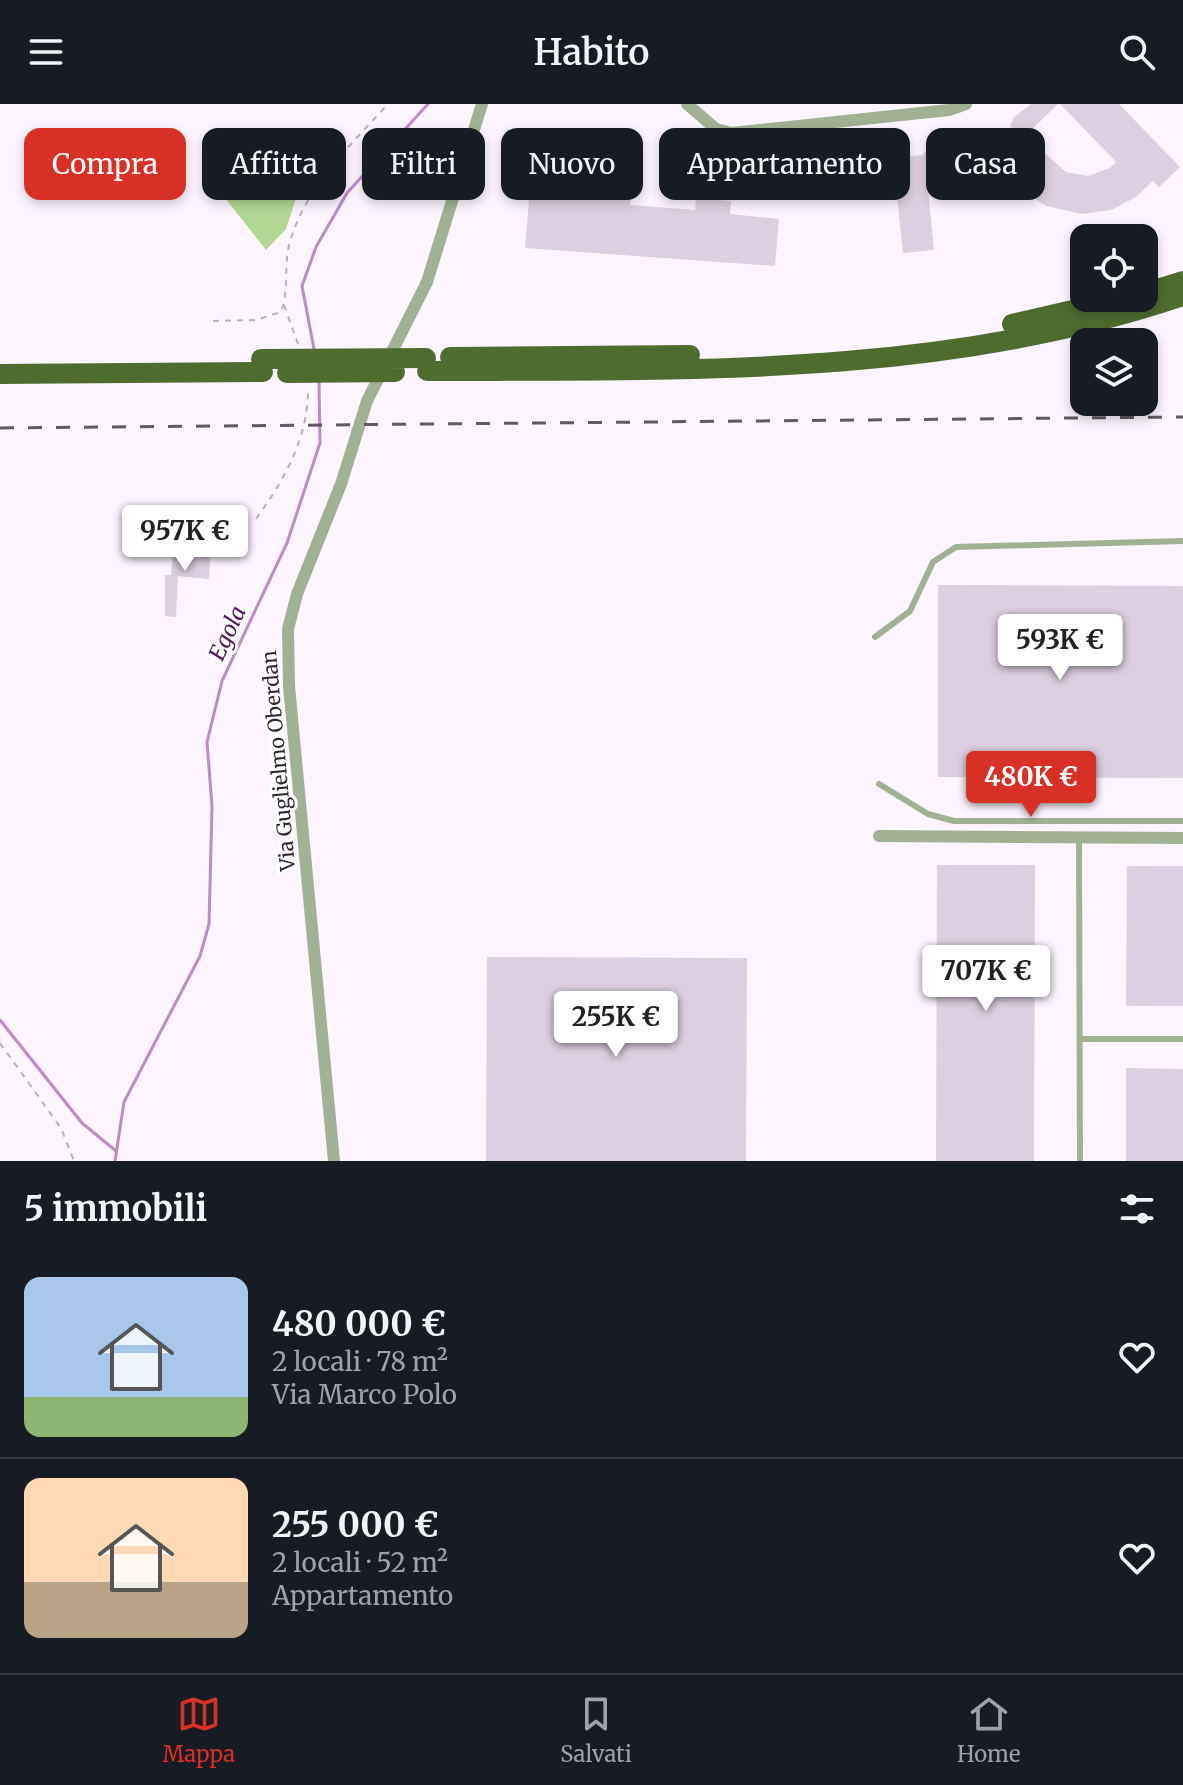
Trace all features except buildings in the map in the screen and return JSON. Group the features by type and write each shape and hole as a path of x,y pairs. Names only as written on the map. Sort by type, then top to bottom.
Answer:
{"highway":[{"path":"1158,294 1183,281"},
{"path":"1158,298 1183,297"},
{"path":"427,365 823,349 967,333 1070,310"},
{"path":"0,374 262,366 427,365 656,370 831,362 974,345 1065,328 1111,312"},
{"path":"0,361 262,366"}],"street":[{"name":"Via Guglielmo Oberdan","path":"334,1161 289,686 288,629 297,594 341,484 367,401 427,282 482,104"},
{"path":"687,104 716,129 740,132 949,110 966,104"},
{"path":"879,836 1183,838"}],"lane":[{"path":"875,637 910,611 933,562 956,547 1183,541"},
{"path":"879,784 928,814 954,821 1183,821"},
{"path":"1079,837 1080,1161"},
{"path":"1080,1039 1183,1039"}],"path":[{"path":"299,346 284,305 288,248 302,211 329,168 388,104"},
{"path":"213,321 274,317 284,305"},
{"path":"256,519 286,474 301,440 308,387"},
{"path":"0,1043 61,1128 74,1161"}],"green space":[{"path":"227,200 295,200 286,229 266,250"}],"waterway":[{"name":"Egola","path":"314,349 302,286 316,247 347,193 428,104"},
{"name":"Egola","path":"115,1161 124,1102 200,956 209,924 212,806 207,742 222,681 287,543 320,443 319,380"},
{"path":"0,1020 82,1123 116,1151"}],"railway":[{"path":"0,428 1183,417"}]}
